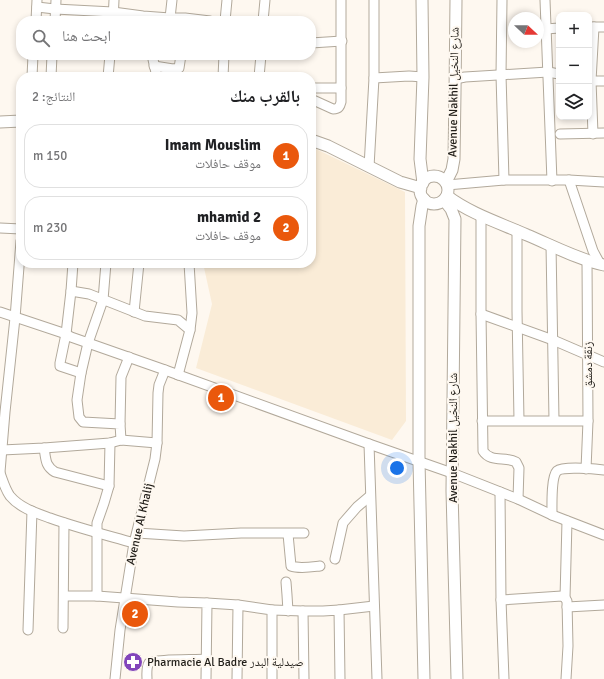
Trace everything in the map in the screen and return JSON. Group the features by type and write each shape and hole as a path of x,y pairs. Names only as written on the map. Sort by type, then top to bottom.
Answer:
{"street":[{"path":"36,16 37,3 56,4 113,16 114,0"},
{"path":"170,16 172,0"},
{"path":"225,16 226,0"},
{"path":"263,16 265,0"},
{"path":"316,101 333,109 337,109 341,102 341,0"},
{"path":"369,167 374,78 374,0"},
{"path":"422,0 421,194 424,199 434,204 445,198 448,190 447,183 439,176 427,178 422,185"},
{"name":"Avenue Nakhil شارع النخيل","path":"447,183 454,159 456,0"},
{"path":"502,0 501,75 504,180"},
{"path":"544,0 552,181"},
{"path":"55,16 56,4"},
{"path":"592,27 604,27"},
{"path":"546,29 556,28"},
{"path":"316,43 342,41"},
{"path":"32,72 33,60"},
{"path":"51,72 52,60"},
{"path":"108,72 110,60"},
{"path":"153,60 156,72"},
{"path":"154,66 173,69 179,68 180,60"},
{"path":"222,72 224,60"},
{"path":"259,72 261,60"},
{"path":"455,79 465,77 548,72 556,73"},
{"path":"374,78 409,76 422,77"},
{"path":"592,81 604,81"},
{"path":"590,84 593,134"},
{"path":"316,88 341,88"},
{"path":"0,122 16,121"},
{"path":"560,134 604,133"},
{"path":"316,142 328,146 400,182 422,185"},
{"path":"447,183 504,180 569,180 604,182"},
{"path":"569,180 593,251 602,264"},
{"path":"445,198 481,216 587,260 602,264"},
{"path":"445,198 454,215"},
{"path":"424,199 420,214 419,226 419,461 424,679"},
{"path":"454,215 456,208 461,206"},
{"name":"Avenue Nakhil شارع النخيل","path":"454,215 452,473 457,679"},
{"path":"481,216 483,451 486,456 511,459 516,462 519,468 518,499"},
{"path":"0,228 16,230"},
{"path":"517,230 519,420"},
{"path":"551,245 554,420"},
{"name":"زنقة دمشق","path":"586,469 588,421 587,260"},
{"path":"19,268 16,318 3,412 0,473 5,489 20,505 32,511 64,523 134,543"},
{"path":"72,268 66,334 60,366 81,373"},
{"path":"106,268 103,300 88,343 77,400 79,416 83,422 120,424"},
{"path":"134,312 138,268"},
{"path":"178,375 190,330 192,313 189,268"},
{"path":"71,290 89,294 145,316 178,320 190,330"},
{"path":"0,312 66,334 452,473 604,535"},
{"path":"481,314 588,354 604,362"},
{"path":"121,440 121,377 129,357"},
{"name":"Avenue Al Khalij","path":"115,679 120,630 134,543 155,459 157,443 158,392 165,370"},
{"path":"482,421 588,421"},
{"path":"2,450 44,448 121,440 157,443"},
{"path":"97,596 97,523 109,486 110,442"},
{"path":"369,444 377,679"},
{"path":"44,448 46,465 55,472 109,486"},
{"path":"552,515 553,487 556,472 560,469 567,468 604,470"},
{"path":"500,492 501,600 504,679"},
{"path":"335,559 343,524 357,507 370,496"},
{"path":"28,630 32,511"},
{"path":"566,679 568,646 566,603 567,521"},
{"path":"63,628 64,523"},
{"path":"137,533 184,536 241,533 304,533"},
{"path":"288,534 291,566 320,566"},
{"path":"286,582 288,611"},
{"path":"64,596 97,596 238,605 288,611 323,611 374,606"},
{"path":"501,600 562,596 566,603"},
{"path":"566,603 604,605"},
{"path":"206,679 207,604"},
{"path":"237,679 238,605"},
{"path":"272,610 272,679"},
{"path":"339,610 340,679"},
{"path":"303,611 304,679"},
{"path":"147,679 148,667 152,662 206,659"}],"shaded area":[{"path":"316,149 405,192 406,421 392,440 196,368 212,304 204,268 316,268"}],"place":[{"name":"Imam Mouslim","path":"221,398"},
{"name":"mhamid 2","path":"135,614"},
{"name":"Pharmacie Al Badre صيدلية البدر","path":"133,662"}]}
